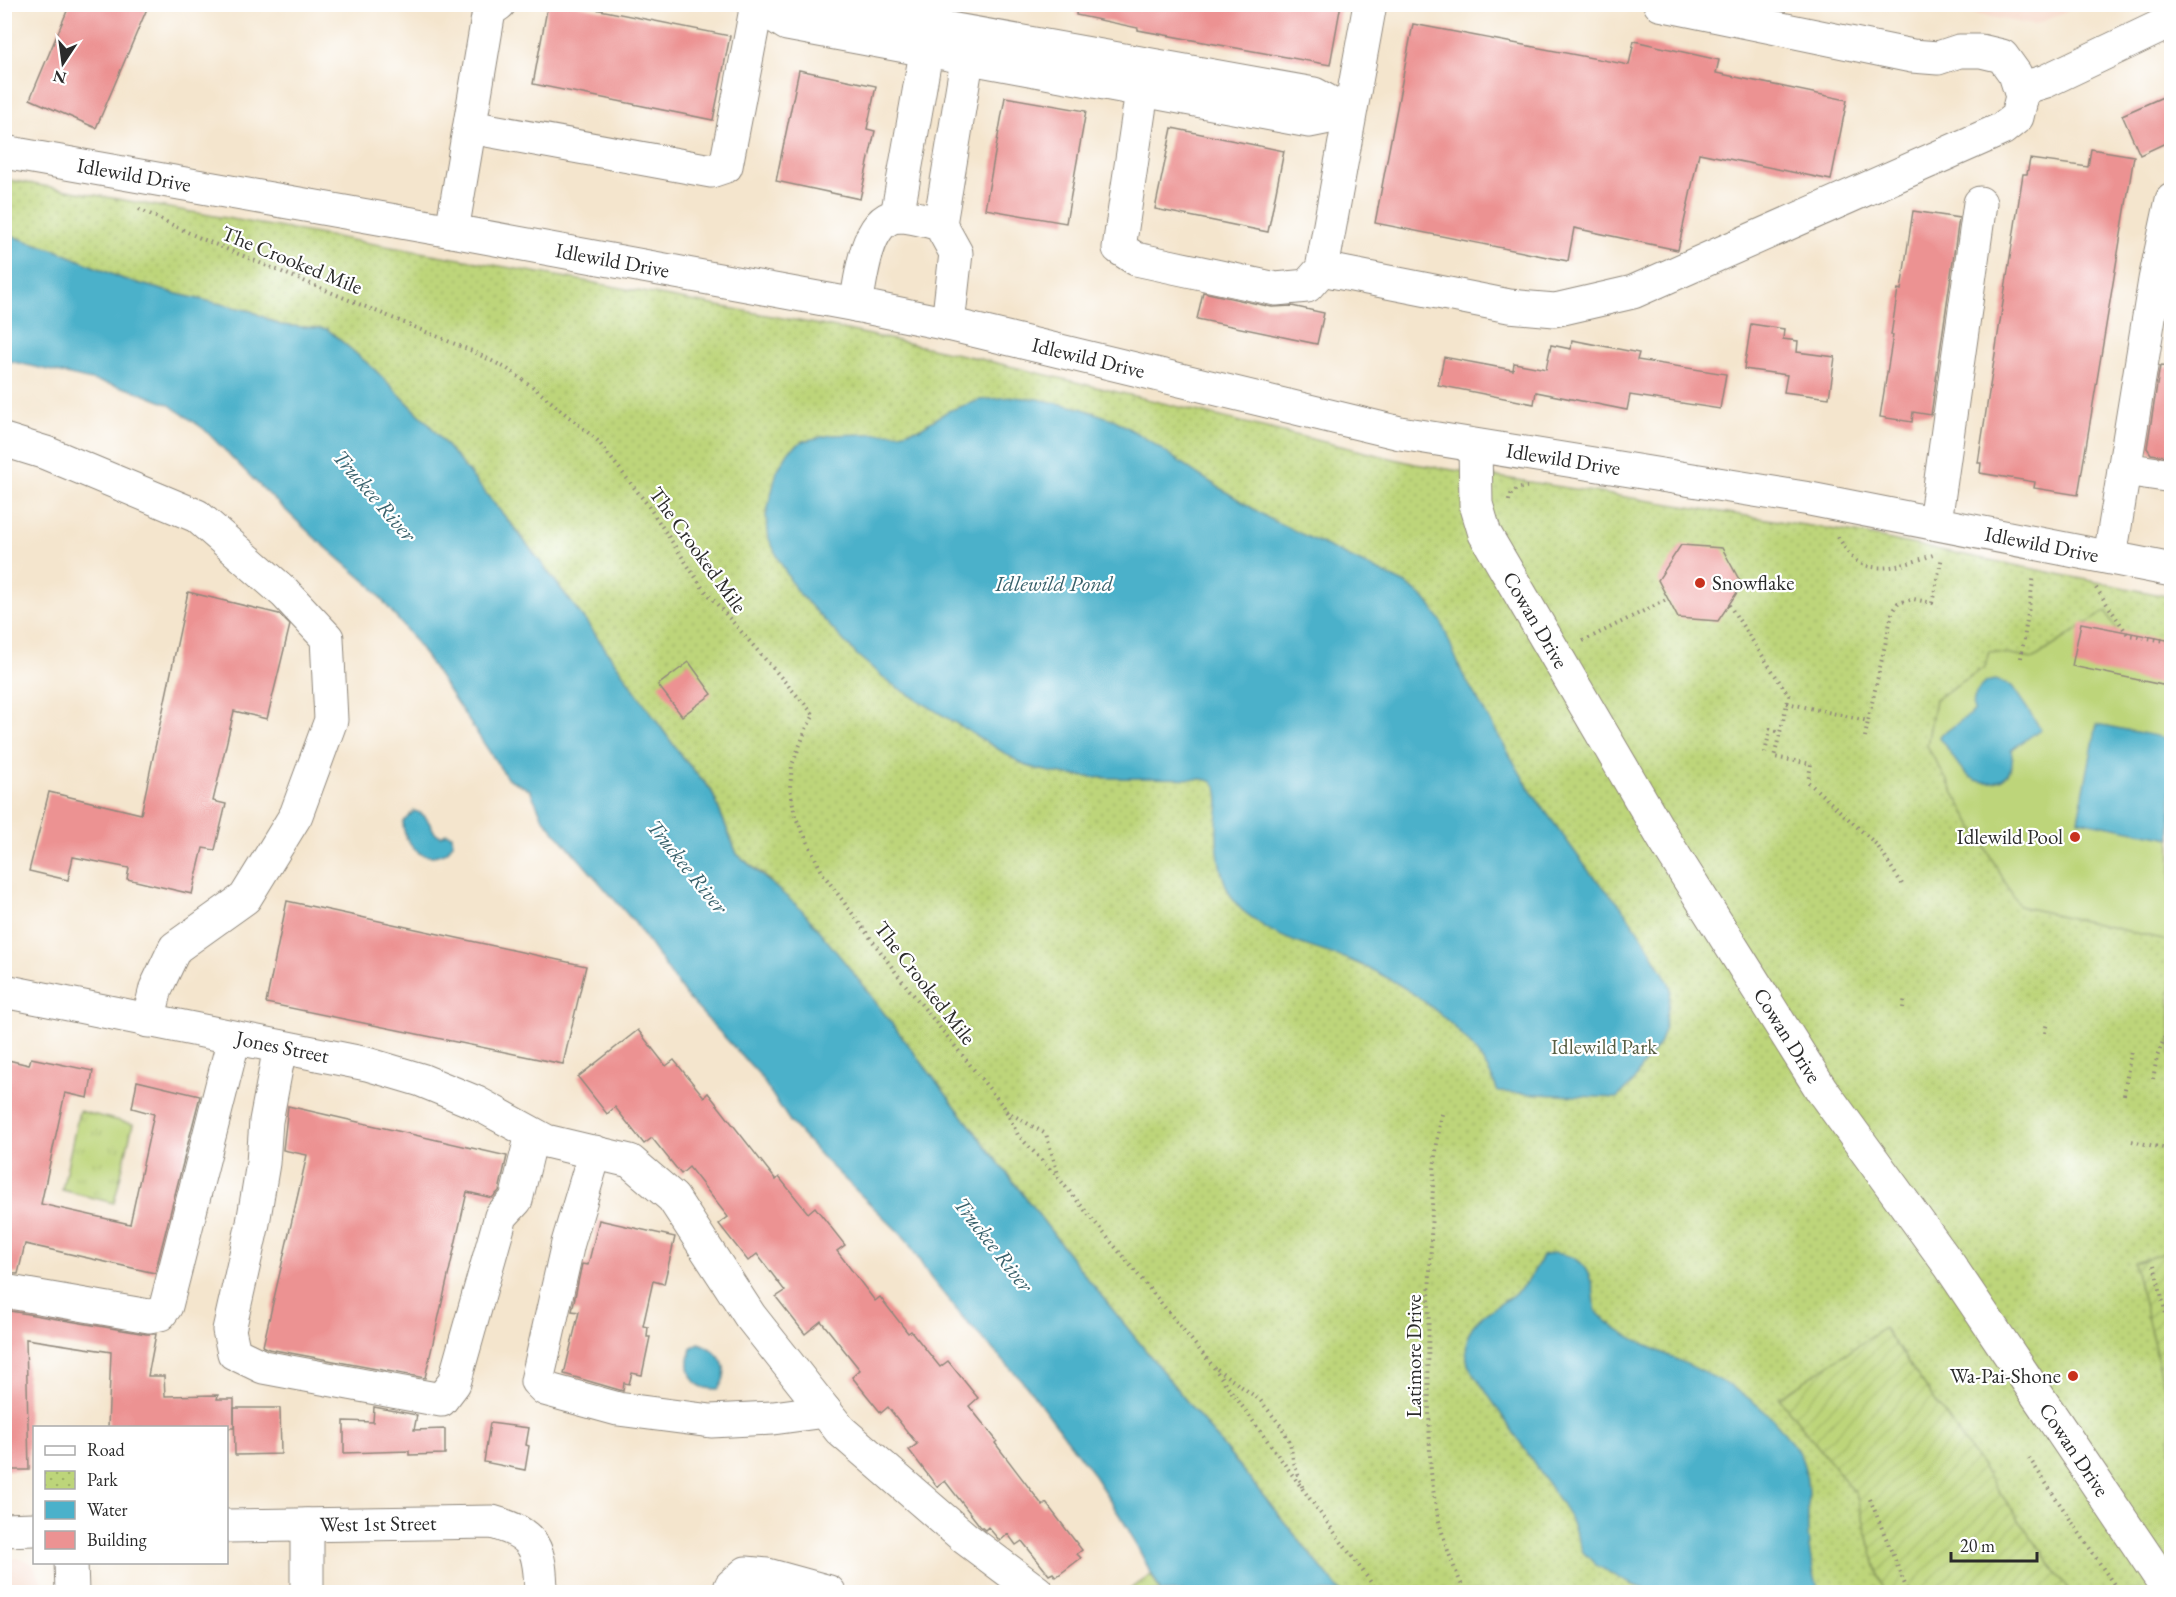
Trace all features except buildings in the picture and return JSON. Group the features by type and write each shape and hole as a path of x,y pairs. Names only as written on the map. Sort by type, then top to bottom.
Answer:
{"street":[{"path":"452,231 489,11 499,4"},
{"path":"757,5 763,4"},
{"path":"810,4 929,38"},
{"path":"1142,91 1119,248 1136,258 1276,289 1307,286 1322,269 1370,4"},
{"path":"1322,269 1509,306 1555,310 1633,292 2002,129 2017,117 2022,96 2015,74 2002,56 1992,53 1959,51 1938,58 1912,56 1660,4"},
{"path":"470,127 711,171 726,166 757,5"},
{"path":"757,5 787,24 929,38 1314,94 1349,113"},
{"path":"2020,89 2046,81 2172,21"},
{"path":"897,216 929,38"},
{"path":"969,45 1142,91 1309,121 1349,113"},
{"path":"948,324 956,253 940,224 969,45"},
{"name":"Idlewild Drive","path":"4,152 856,305 948,324 1350,422 1474,446 1810,499 2172,570"},
{"path":"2110,557 2155,280 2172,200"},
{"path":"1935,522 1980,203"},
{"path":"856,305 866,249 882,221 897,216 940,224"},
{"path":"4,440 46,453 197,516 285,593 327,638 331,720 296,815 245,898 175,948 156,988 148,1021"},
{"name":"Cowan Drive","path":"1474,446 1476,504 1485,534 1665,841 1821,1089 1950,1266 2170,1593"},
{"path":"2124,469 2172,477"},
{"name":"Jones Street","path":"4,991 367,1064 421,1080 477,1103 539,1137 630,1161 673,1198 750,1316 840,1430 965,1538 1037,1593"},
{"path":"4,1291 149,1316 160,1314 166,1306 234,1038"},
{"path":"280,1047 266,1121 263,1163 253,1223 228,1330 234,1353 264,1367 441,1400 454,1383 501,1216 516,1200 539,1137"},
{"path":"595,1152 568,1243 537,1380 546,1389 618,1409 711,1421 773,1418 825,1411"},
{"name":"West 1st Street","path":"228,1526 492,1522 510,1527 525,1535 539,1560 540,1593"},
{"path":"307,1525 307,1593"},
{"path":"4,1530 33,1529"},
{"path":"71,1564 72,1593"},
{"path":"729,1593 731,1586 746,1573 767,1575 829,1593"}],"path":[{"name":"The Crooked Mile","path":"136,207 200,238 472,351 506,368 533,387 597,440 647,504 702,587 814,716 807,727 792,765 790,788 795,816 823,874 1006,1112 1046,1134 1061,1180"},
{"path":"1509,507 1509,496 1517,488 1527,486 1538,488"},
{"path":"1837,535 1853,558 1866,565 1900,566 1935,555 1953,559"},
{"path":"1865,737 1892,614 1898,603 1913,599 1932,603 1942,556"},
{"path":"2022,658 2036,576 2024,573"},
{"path":"2096,588 2128,634 2172,642"},
{"path":"1582,641 1668,598"},
{"path":"1729,605 1789,696 1774,757 1811,764 1808,782 1877,844 1904,887"},
{"path":"1787,703 1868,721"},
{"path":"1765,753 1770,729 1780,732"},
{"path":"1903,1008 1905,997"},
{"path":"2152,1079 2157,1057 2172,1018"},
{"path":"2045,1033 2047,1022"},
{"path":"2124,1095 2132,1050"},
{"name":"The Crooked Mile","path":"1004,1107 1018,1135 1061,1180 1212,1365 1378,1593"},
{"name":"Latimore Drive","path":"1442,1114 1435,1156 1428,1338 1430,1457 1433,1489 1441,1527 1465,1593"},
{"path":"2132,1141 2172,1150"},
{"path":"2154,1265 2172,1339"},
{"name":"The Crooked Mile","path":"1212,1365 1260,1400 1281,1426 1290,1442 1293,1460 1306,1496"},
{"path":"2029,1458 2119,1593"},
{"path":"1870,1499 1908,1593"}],"shaded area":[{"path":"1924,5 2081,5 2034,25"},
{"path":"17,1558 33,1565 42,1581 42,1592 5,1592 5,1559"}],"green space":[{"name":"Idlewild Park","path":"4,179 568,278 847,330 972,357 1415,464 1862,534 2171,597 2171,1592 1341,1592 1087,1278 847,965 765,876 737,854 711,789 682,757 585,620 516,530 428,423 373,368 327,329 280,325 251,311 123,279 58,251 5,234"},
{"name":"Idlewild Pool","path":"2106,611 2117,632 2171,644 2171,941 2019,906 1927,746 1935,699 1985,667 1989,651 2033,659"},
{"path":"79,1111 133,1124 114,1203 62,1190"},
{"path":"2172,1251 2171,1414 2134,1263"},
{"path":"1884,1328 2070,1592 1885,1592 1856,1494 1779,1398"},
{"path":"1151,1575 1161,1592 1126,1592"}],"water":[{"name":"Truckee River","path":"5,234 58,251 123,279 251,311 280,325 327,329 373,368 428,423 516,530 585,620 682,757 711,790 737,854 802,910 847,965 1087,1278 1341,1592 1161,1592 1127,1527 1091,1471 1027,1386 965,1320 930,1277 906,1239 825,1160 791,1123 758,1073 686,996 635,923 543,818 530,790 507,778 416,642 371,586 315,538 204,429 168,404 130,389 5,360"},
{"name":"Idlewild Pond","path":"1012,397 1038,399 1080,408 1115,420 1268,518 1408,585 1428,602 1441,621 1462,673 1530,790 1591,874 1621,906 1645,941 1669,983 1671,991 1659,1044 1633,1082 1617,1098 1498,1092 1488,1070 1474,1049 1457,1030 1417,997 1352,961 1304,945 1269,930 1241,909 1228,890 1221,868 1217,834 1219,804 1216,786 1213,783 1200,779 1066,775 1024,765 890,683 857,655 796,590 769,539 766,516 777,471 789,451 803,441 831,435 900,433 921,428 948,411 980,400"},
{"path":"1995,680 2012,686 2041,729 2011,750 2012,763 2006,776 1997,781 1986,782 1967,775 1939,737 1974,711 1973,705 1978,690 1985,683"},
{"path":"2097,724 2171,739 2171,838 2078,820"},
{"path":"414,811 425,816 435,833 441,836 446,833 452,835 453,843 447,852 434,856 415,850 407,840 403,822"},
{"path":"1554,1253 1571,1257 1584,1268 1593,1288 1595,1310 1607,1322 1637,1340 1726,1384 1760,1407 1775,1421 1800,1454 1804,1466 1808,1495 1809,1549 1819,1592 1656,1592 1632,1585 1596,1565 1583,1552 1569,1515 1468,1365 1466,1348 1468,1335 1473,1325 1522,1287 1534,1272 1542,1256"},
{"path":"699,1343 713,1351 722,1362 724,1375 718,1389 709,1389 696,1383 692,1378 689,1357 691,1348"}],"place":[{"name":"Snowflake","path":"1700,583"},
{"name":"Idlewild Pool","path":"2075,837"},
{"name":"Wa-Pai-Shone","path":"2073,1376"}]}
